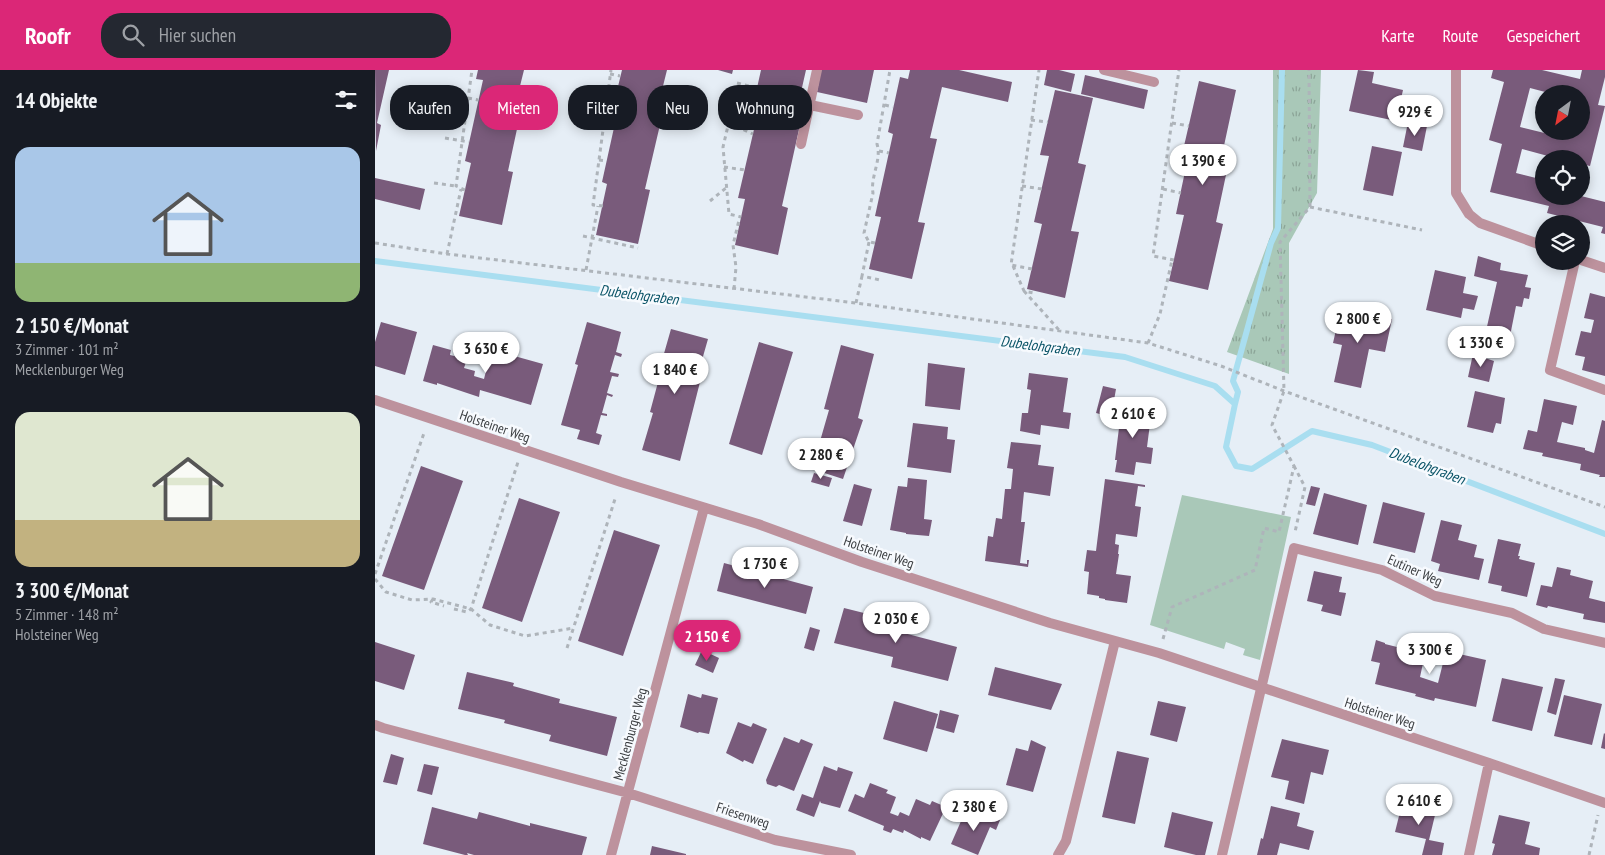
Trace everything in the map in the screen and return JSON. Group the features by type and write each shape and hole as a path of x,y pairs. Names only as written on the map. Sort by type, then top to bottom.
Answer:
{"street":[{"path":"812,95 817,70"},
{"path":"1104,70 1154,82"},
{"path":"1456,70 1456,193 1469,214 1480,223 1535,243"},
{"path":"812,105 858,115"},
{"path":"801,144 804,130"},
{"path":"1590,263 1605,268"},
{"path":"1573,270 1550,370 1605,390"},
{"name":"Holsteiner Weg","path":"375,400 522,450 758,524 862,562 1050,623 1159,653 1603,803"},
{"name":"Mecklenburger Weg","path":"611,855 704,508"},
{"path":"1222,855 1294,548"},
{"name":"Eutiner Weg","path":"1294,548 1382,570 1435,596 1511,614 1544,628 1605,643"},
{"path":"1058,855 1066,841 1115,641"},
{"name":"Mecklenburger Weg","path":"375,725 628,793"},
{"path":"1469,855 1489,763"},
{"name":"Friesenweg","path":"628,793 775,840 851,855"}],"path":[{"path":"469,91 472,70"},
{"path":"856,303 869,242 864,233 873,193 871,186 879,151 877,144 890,70"},
{"path":"1039,70 1011,266 1013,266 1024,291 1059,330"},
{"path":"1148,343 1159,314 1173,260 1153,256 1179,70"},
{"path":"1294,548 1294,536 1305,487 1272,425 1283,391 1280,242 1310,207 1309,70"},
{"path":"609,85 611,72 621,76"},
{"path":"737,83 745,85"},
{"path":"469,98 478,100"},
{"path":"885,105 893,107"},
{"path":"1031,120 1048,122"},
{"path":"1172,122 1189,126"},
{"path":"456,186 463,130"},
{"path":"586,270 601,206 593,205 603,130"},
{"path":"727,130 723,147 729,214 740,217 733,245 736,267 734,289"},
{"path":"744,130 753,134"},
{"path":"445,138 469,142"},
{"path":"879,151 889,153"},
{"path":"599,160 607,161"},
{"path":"725,167 745,170"},
{"path":"434,183 456,186 463,189 447,254"},
{"path":"1022,186 1041,189"},
{"path":"710,201 726,188"},
{"path":"1163,189 1181,193"},
{"path":"873,193 880,195"},
{"path":"1310,207 1422,230"},
{"path":"583,236 638,248"},
{"path":"869,242 875,243"},
{"path":"375,243 447,254 856,303 1148,343 1239,372 1283,391 1605,507"},
{"path":"1013,266 1032,269"},
{"path":"862,276 880,280"},
{"path":"1024,291 1034,293"},
{"path":"375,574 429,418"},
{"path":"454,609 467,612 471,609 522,450"},
{"path":"1279,532 1294,466"},
{"path":"567,648 621,482"},
{"path":"1159,653 1172,607 1255,570 1264,528 1287,534"},
{"path":"375,579 386,592 412,600 433,599 471,609 490,625 525,636 574,628"},
{"path":"433,599 431,602 444,606"},
{"path":"1589,855 1603,803"}],"green space":[{"path":"1273,70 1321,70 1317,193 1289,243 1289,374 1227,352 1273,229"},
{"path":"1182,495 1291,517 1260,660 1243,655 1245,649 1226,642 1224,649 1150,625"}],"building":[{"path":"375,70 389,70 377,123 381,125 376,151"},
{"path":"478,70 524,70 520,85 482,85 483,80 476,79"},
{"path":"622,70 667,70 663,85 647,85 647,130 659,130 645,189 650,190 638,244 596,235 607,184 602,182 613,130 637,130 637,85 618,85"},
{"path":"718,70 733,70 732,74"},
{"path":"761,70 806,70 803,85 758,85"},
{"path":"821,70 874,70 867,103 817,92"},
{"path":"910,70 959,70 1012,82 1008,102 942,87 930,138 937,139 918,222 925,223 912,279 869,269 881,217 875,216 893,134 888,132 900,77 908,79"},
{"path":"1047,70 1059,70 1075,74 1071,92 1044,85"},
{"path":"1358,70 1374,72 1372,83 1403,90 1396,121 1349,111"},
{"path":"1493,70 1542,70 1580,79 1582,70 1605,70 1598,105 1605,106 1590,166 1590,150 1535,150 1535,153 1522,149 1516,173 1535,178 1535,203 1490,192 1502,144 1489,140 1504,82 1491,78"},
{"path":"1085,75 1148,90 1144,109 1081,94"},
{"path":"1199,81 1236,90 1222,155 1230,156 1216,222 1223,224 1208,290 1169,281 1184,215 1176,214 1190,148 1184,146"},
{"path":"1055,90 1093,98 1078,163 1086,165 1071,231 1079,232 1065,298 1027,289 1042,224 1034,222 1049,156 1040,155"},
{"path":"479,98 479,130 517,130 508,171 513,172 502,225 459,216 471,163 465,161"},
{"path":"1408,122 1427,126 1422,151 1403,147"},
{"path":"754,130 799,130 782,206 788,208 778,255 735,245 745,199 738,198"},
{"path":"1372,146 1402,152 1393,196 1363,190"},
{"path":"375,178 425,189 420,210 375,199"},
{"path":"1590,198 1605,202 1605,234 1601,233 1603,227 1590,224 1590,215 1555,215 1547,213 1549,206 1545,205 1590,205"},
{"path":"1478,256 1501,263 1500,270 1528,275 1525,287 1531,288 1529,299 1524,298 1522,307 1516,306 1510,336 1486,331 1497,282 1474,276"},
{"path":"1435,270 1466,277 1463,293 1478,296 1474,310 1463,308 1461,318 1426,310"},
{"path":"1590,293 1605,297 1605,376 1582,370 1585,357 1575,355 1581,331 1591,333 1594,320 1584,318"},
{"path":"1341,308 1392,319 1385,352 1369,349 1361,388 1334,382 1342,345 1333,343"},
{"path":"381,322 417,332 405,375 375,366 375,342"},
{"path":"587,322 621,332 616,352 622,354 621,357 615,355 610,372 619,374 618,377 612,376 607,393 613,395 612,397 607,395 602,413 607,414 607,416 601,415 596,433 602,435 599,445 577,439 580,430 561,425 578,365 575,364"},
{"path":"671,329 708,339 696,381 700,382 680,461 642,450 653,413 650,412"},
{"path":"759,342 793,352 762,455 729,444"},
{"path":"493,343 509,347 507,354 543,364 531,405 480,390 479,397 437,383 437,385 423,381 433,345 451,350 450,355 467,359 464,368 475,371 474,376 484,379"},
{"path":"841,345 874,354 858,418 863,420 843,479 812,469 829,410 824,409"},
{"path":"1473,354 1494,361 1489,382 1468,377"},
{"path":"928,363 965,368 960,410 925,406"},
{"path":"1029,373 1068,378 1063,412 1071,413 1069,429 1041,425 1040,435 1020,431 1022,413 1028,413 1031,390 1027,389"},
{"path":"1103,386 1116,389 1111,417 1096,413"},
{"path":"1475,391 1505,398 1501,424 1496,423 1493,433 1467,427"},
{"path":"1544,399 1577,406 1573,425 1562,422 1557,442 1585,448 1585,450 1594,453 1602,420 1605,421 1605,477 1599,477 1600,475 1580,470 1581,464 1542,456 1543,453 1523,449 1528,430 1537,432"},
{"path":"1122,404 1152,408 1147,447 1153,448 1151,464 1136,462 1134,475 1115,472"},
{"path":"913,423 948,427 947,439 955,440 951,473 907,467"},
{"path":"1011,442 1041,445 1038,465 1054,467 1050,496 1024,492 1021,522 1025,522 1020,563 1027,564 1027,560 1029,560 1028,567 985,561 988,536 993,537 996,518 1002,519 1005,489 1011,489 1013,469 1007,468"},
{"path":"421,466 463,481 424,590 382,576"},
{"path":"814,473 832,478 829,487 811,482"},
{"path":"908,478 927,480 924,519 932,520 929,536 906,534 890,530 898,486 907,487"},
{"path":"1105,479 1145,485 1145,487 1138,486 1135,506 1141,507 1137,537 1116,534 1115,544 1119,545 1119,554 1116,574 1131,576 1127,603 1105,600 1099,598 1099,596 1087,594 1089,572 1084,571 1087,550 1096,551"},
{"path":"854,484 872,489 862,526 843,521"},
{"path":"1311,486 1320,488 1315,506 1306,504"},
{"path":"1324,493 1367,505 1358,545 1313,534"},
{"path":"519,498 560,512 522,622 482,608"},
{"path":"1383,502 1425,513 1415,553 1373,543"},
{"path":"1441,520 1462,525 1458,540 1477,545 1474,557 1484,559 1479,580 1438,571 1440,564 1431,561"},
{"path":"614,530 660,545 623,656 578,641"},
{"path":"1498,539 1521,544 1519,559 1535,563 1527,597 1501,591 1502,586 1488,583"},
{"path":"724,563 813,587 806,614 717,591"},
{"path":"1557,567 1571,570 1570,575 1593,581 1589,598 1605,602 1605,623 1583,619 1584,614 1536,605 1541,585 1552,587"},
{"path":"1314,571 1342,577 1339,592 1346,593 1341,616 1321,611 1323,605 1307,601"},
{"path":"844,608 904,623 900,632 957,647 948,681 891,667 893,657 834,643"},
{"path":"810,627 820,630 814,651 804,648"},
{"path":"1376,640 1425,654 1420,677 1438,683 1446,651 1486,660 1476,707 1435,698 1434,701 1415,696 1416,694 1375,684 1380,663 1371,661"},
{"path":"375,642 415,655 404,690 375,681"},
{"path":"702,650 719,658 713,673 695,665"},
{"path":"995,667 1062,684 1051,710 988,695"},
{"path":"467,672 514,683 513,686 560,699 559,703 617,717 607,756 549,741 551,735 504,723 505,720 458,709"},
{"path":"1502,678 1543,687 1532,731 1492,721"},
{"path":"1555,678 1565,680 1556,715 1547,712"},
{"path":"688,694 701,698 702,694 718,698 709,734 698,733 680,727"},
{"path":"1564,695 1602,704 1592,745 1554,736"},
{"path":"894,701 938,714 927,752 883,739"},
{"path":"1158,701 1186,707 1177,742 1150,735"},
{"path":"940,710 959,715 954,733 936,728"},
{"path":"738,722 751,727 753,723 767,729 753,764 744,760 743,762 726,753"},
{"path":"1605,734 1605,749 1601,748"},
{"path":"784,737 799,743 801,739 813,744 794,791 779,785 776,787 767,784 766,780"},
{"path":"1282,739 1329,750 1323,775 1311,772 1304,804 1285,799 1289,781 1271,777"},
{"path":"1031,740 1046,747 1033,792 1006,785 1016,748 1028,751"},
{"path":"1117,751 1149,758 1135,824 1102,817"},
{"path":"391,754 404,758 397,785 383,782"},
{"path":"424,764 439,767 432,795 417,791"},
{"path":"824,766 837,771 838,767 853,772 840,808 821,803 820,801 814,817 796,810 802,794 813,798"},
{"path":"870,783 888,790 886,793 896,797 890,813 898,816 900,812 909,816 916,799 930,805 932,801 946,807 930,841 921,837 921,839 904,830 903,833 893,829 891,833 883,830 884,826 848,811 855,794 864,798"},
{"path":"1403,800 1418,803 1417,807 1436,811 1429,840 1444,843 1442,855 1422,855 1426,839 1395,832"},
{"path":"1271,806 1300,813 1297,826 1314,831 1309,850 1280,843 1277,855 1257,855"},
{"path":"432,807 477,819 479,812 530,826 530,823 587,837 582,855 474,855 467,853 468,855 465,855 423,844"},
{"path":"965,812 982,819 984,813 1000,820 996,830 990,827 978,855 951,844"},
{"path":"1172,812 1213,822 1205,855 1196,855 1164,847"},
{"path":"1499,815 1530,822 1525,844 1540,848 1539,855 1492,855 1495,844 1492,843"},
{"path":"652,846 686,854 686,855 650,855"}],"waterway":[{"path":"1235,404 1238,392 1233,381 1271,243 1278,228 1282,70"},
{"name":"Dubelohgraben","path":"375,261 1125,357 1215,386 1235,404 1226,447 1236,466 1252,469 1312,431 1372,445 1605,534"}]}
